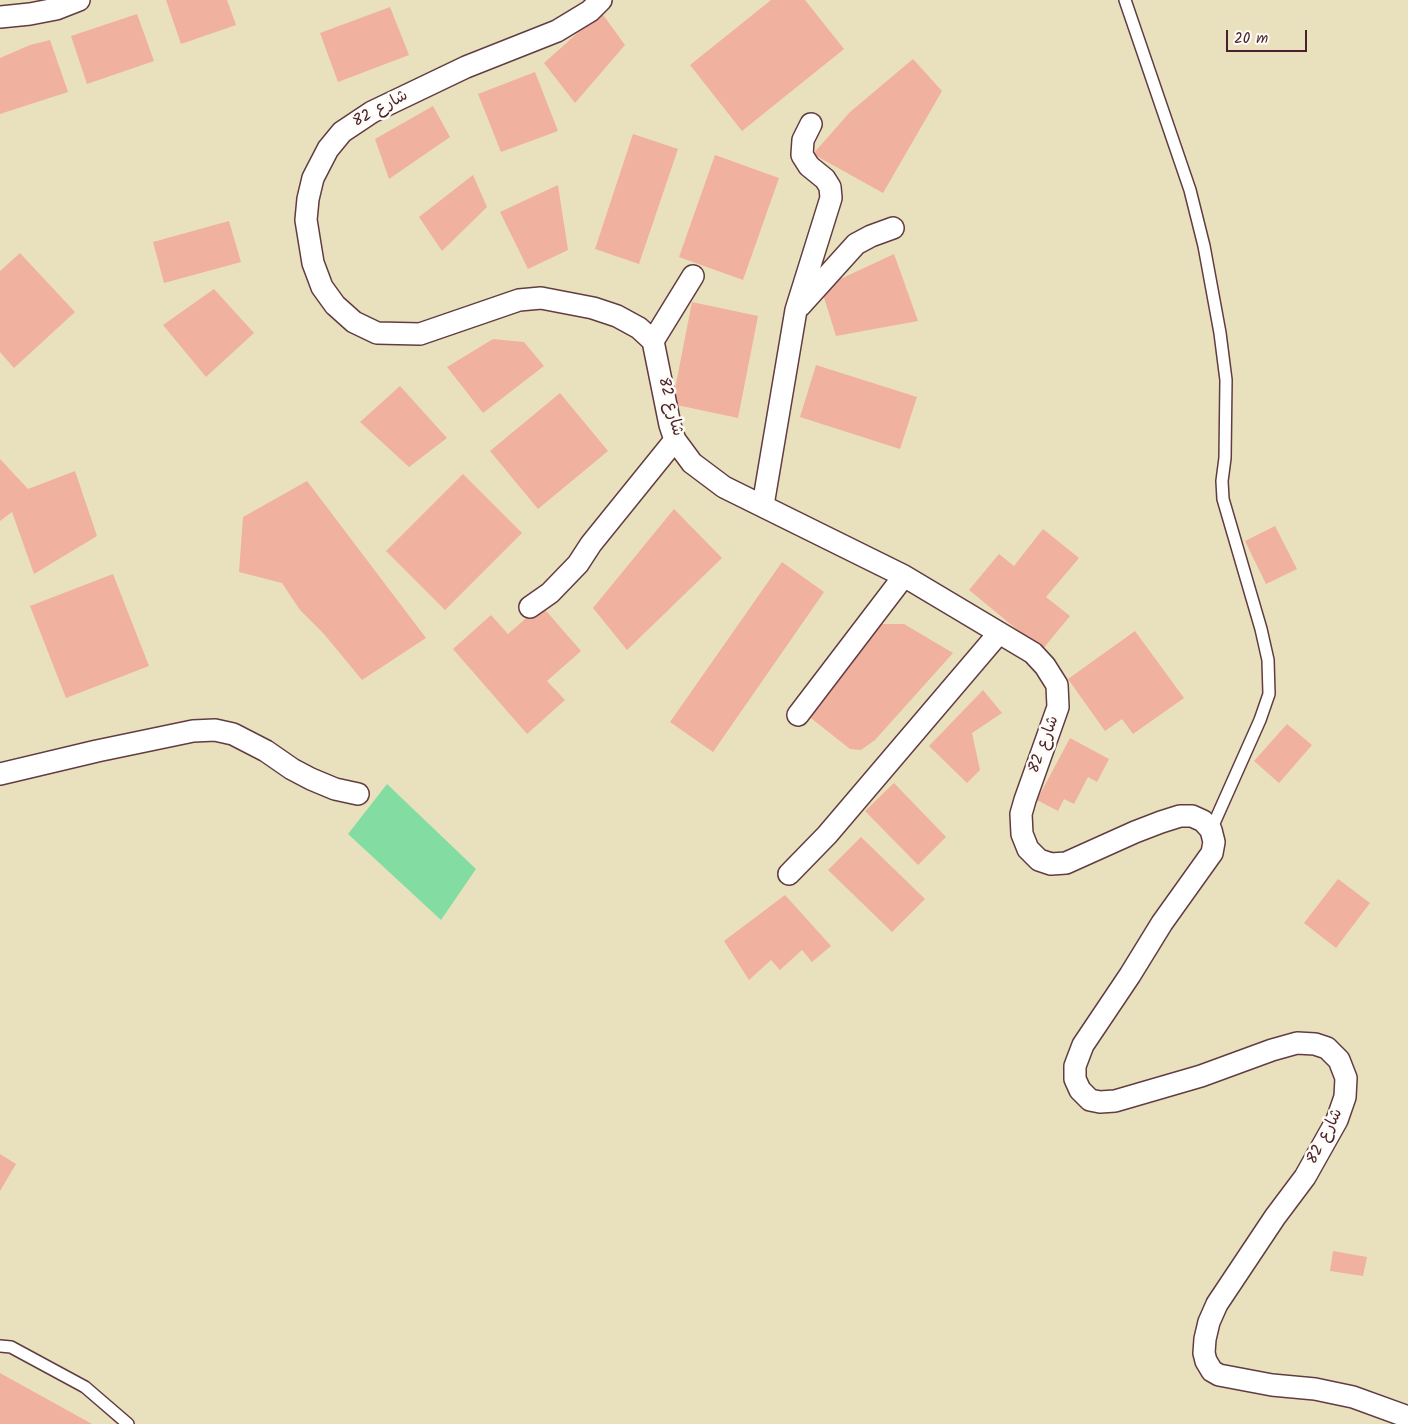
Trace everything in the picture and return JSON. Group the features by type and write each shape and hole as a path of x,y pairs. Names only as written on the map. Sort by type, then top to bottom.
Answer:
{"street":[{"path":"0,17 30,14 79,0"},
{"name":"شارع 82","path":"601,0 590,11 558,31 466,67 372,112 342,132 328,149 313,178 308,200 306,220 314,264 322,287 335,305 354,322 377,333 420,334 519,300 541,298 593,308 617,316 639,328 653,341 670,425 676,440 692,463 724,487 904,576 1033,653 1045,666 1057,685 1058,707 1021,814 1022,834 1028,849 1039,860 1051,864 1066,863 1135,832 1180,816 1192,816 1203,821 1211,830 1214,842 1212,853 1162,923 1083,1045 1076,1066 1075,1079 1080,1090 1090,1100 1100,1102 1115,1101 1201,1076 1272,1050 1297,1043 1315,1044 1327,1048 1339,1060 1346,1078 1345,1097 1337,1120 1305,1177 1275,1217 1217,1304 1209,1322 1204,1353 1206,1361 1212,1370 1219,1375 1272,1385 1315,1389 1353,1397 1408,1417"},
{"path":"763,505 796,310 831,198 830,187 825,179 809,166 802,155 803,140 811,124"},
{"path":"796,310 856,244 893,228"},
{"path":"653,341 693,276"},
{"path":"530,607 550,592 578,564 596,538 676,440"},
{"path":"798,715 904,576"},
{"path":"789,874 827,834 999,632"},
{"path":"0,774 193,730 215,730 233,734 266,751 292,769 311,779 335,789 358,794"}],"lane":[{"path":"1125,0 1190,190 1204,246 1220,333 1226,380 1223,499 1262,629 1268,660 1268,694 1260,720 1211,830"},
{"path":"0,1346 11,1347 85,1387 128,1424"}],"green space":[{"path":"387,784 476,869 441,920 348,834"}],"building":[{"path":"166,0 227,0 236,25 181,44"},
{"path":"771,0 805,0 844,49 742,131 690,65"},
{"path":"390,7 409,55 338,82 320,33"},
{"path":"601,12 625,45 575,103 544,63"},
{"path":"137,14 154,61 87,84 71,36"},
{"path":"50,40 68,92 0,114 0,58 30,45"},
{"path":"913,59 942,91 883,193 813,154 850,112"},
{"path":"535,72 558,131 501,152 478,94"},
{"path":"433,106 450,137 389,179 375,139"},
{"path":"633,134 678,149 639,264 595,249"},
{"path":"715,155 779,178 743,280 679,257"},
{"path":"473,175 487,207 442,251 419,217"},
{"path":"558,185 568,250 528,269 500,212"},
{"path":"229,221 241,262 164,283 153,242"},
{"path":"20,253 75,312 14,368 0,352 0,271"},
{"path":"894,254 918,321 836,336 821,288"},
{"path":"214,289 254,333 206,377 163,325"},
{"path":"692,302 758,316 738,418 672,404"},
{"path":"493,339 524,342 544,366 483,413 447,367"},
{"path":"816,365 917,397 900,449 800,417"},
{"path":"400,386 447,438 409,467 360,422"},
{"path":"560,393 608,451 538,509 490,451"},
{"path":"0,459 28,489 75,471 97,536 34,574 12,512 0,521"},
{"path":"463,474 522,533 445,610 386,551"},
{"path":"307,481 426,638 362,680 324,634 300,610 282,583 239,572 243,517"},
{"path":"674,509 722,558 627,650 593,608"},
{"path":"1275,526 1297,569 1266,584 1245,541"},
{"path":"1043,529 1079,558 1046,597 1070,616 1042,650 969,590 999,554 1014,566"},
{"path":"782,562 824,592 713,752 670,722"},
{"path":"113,574 149,666 66,698 30,606"},
{"path":"541,605 581,651 547,681 565,700 527,734 453,649 491,615 508,634"},
{"path":"876,624 904,624 953,653 875,740 861,750 850,749 807,715"},
{"path":"1135,631 1184,698 1133,734 1122,719 1105,731 1068,679"},
{"path":"983,690 1002,713 972,733 980,770 967,783 929,746"},
{"path":"1287,724 1312,745 1279,783 1254,761"},
{"path":"1070,738 1109,759 1097,782 1088,777 1074,804 1064,799 1058,811 1037,800"},
{"path":"894,783 946,837 918,865 865,811"},
{"path":"861,837 925,899 892,932 828,870"},
{"path":"1338,879 1370,903 1336,948 1304,923"},
{"path":"785,895 831,946 812,962 802,950 780,970 771,960 749,980 724,941"},
{"path":"0,1154 16,1164 0,1191"},
{"path":"1333,1251 1367,1257 1363,1276 1330,1271"},
{"path":"0,1373 92,1424 0,1424"}]}
